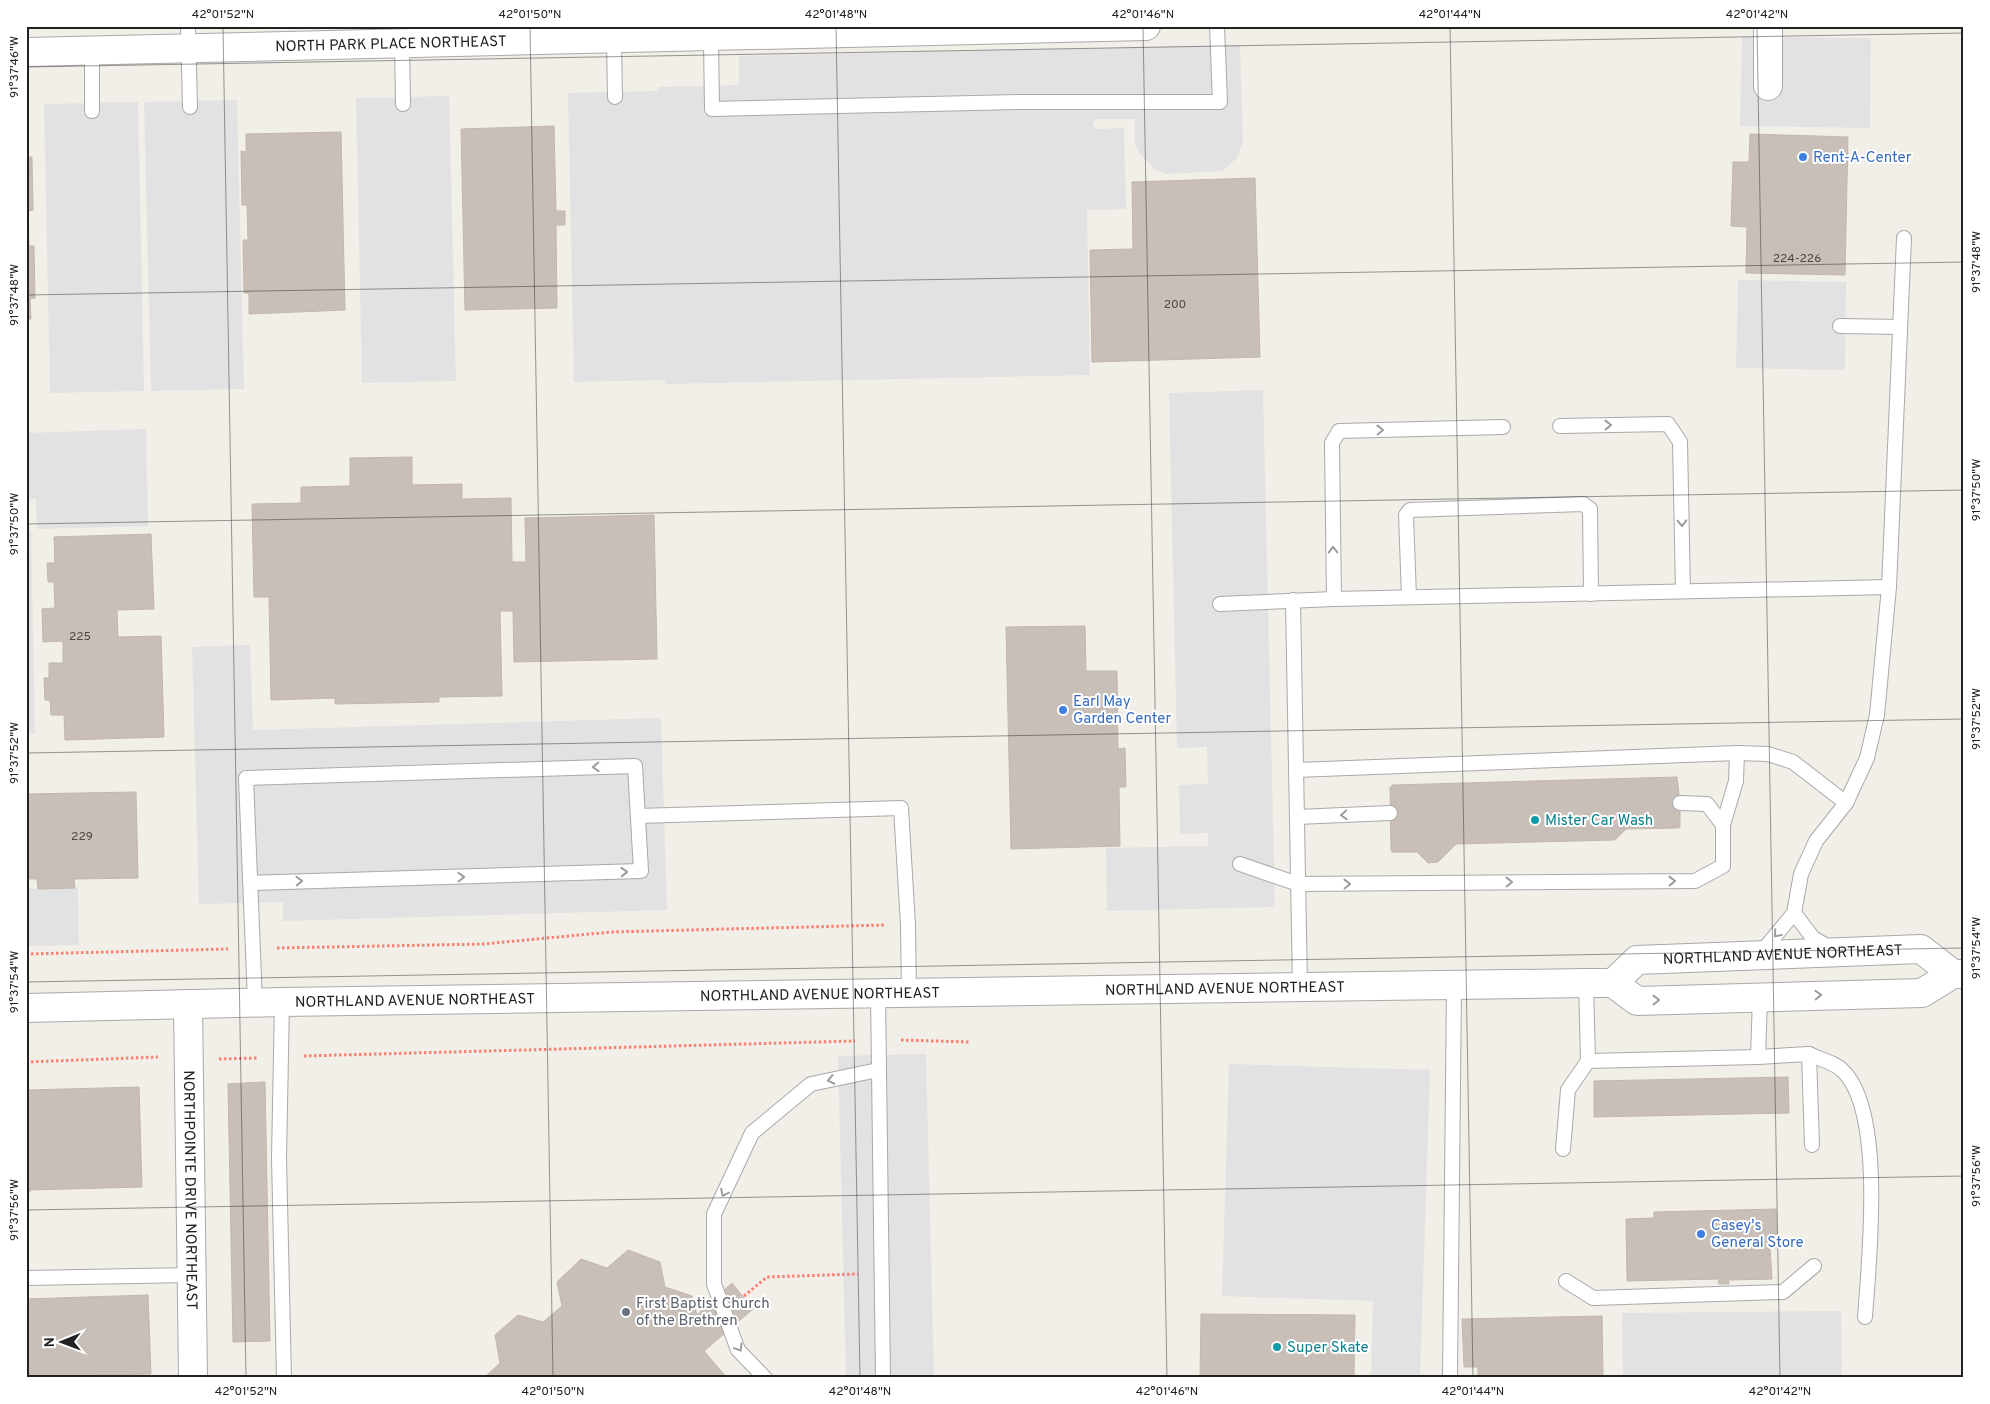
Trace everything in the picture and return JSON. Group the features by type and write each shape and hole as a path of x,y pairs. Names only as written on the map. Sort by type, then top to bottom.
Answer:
{"street":[{"name":"NORTH PARK PLACE NORTHEAST","path":"26,52 92,51 189,37 402,44 550,34 614,40 711,38 751,31 1146,26"},
{"path":"1768,26 1768,86"},
{"name":"NORTHLAND AVENUE NORTHEAST","path":"26,1008 255,1002 1600,983 1638,1001 1922,993 1959,974 1921,949 1637,960 1600,983"},
{"name":"NORTHPOINTE DRIVE NORTHEAST","path":"188,1004 193,1378"}],"lane":[{"path":"711,38 712,108 1021,102 1220,102 1217,26"},
{"path":"189,37 190,107"},
{"path":"614,40 615,97"},
{"path":"402,44 403,104"},
{"path":"92,51 92,111"},
{"path":"1759,956 1794,912 1801,874 1816,840 1846,803 1867,758 1876,715 1889,587 1904,238"},
{"path":"1840,326 1900,327"},
{"path":"1560,426 1668,424 1680,442 1683,591"},
{"path":"1334,599 1332,443 1339,431 1503,427"},
{"path":"1409,597 1406,515 1410,510 1583,504 1590,509 1591,594"},
{"path":"1220,604 1409,597 1889,587"},
{"path":"1293,600 1300,987"},
{"path":"1296,770 1738,753 1768,754 1793,762 1846,803"},
{"path":"1240,864 1298,884 1695,880 1723,866 1723,825 1736,781 1738,753"},
{"path":"250,883 641,871 635,766 246,778 250,883 255,1002"},
{"path":"1680,803 1707,804 1723,825"},
{"path":"638,816 901,808 908,925 909,993"},
{"path":"1297,818 1390,813"},
{"path":"1794,912 1813,938 1838,952"},
{"path":"1563,1149 1568,1090 1588,1061 1600,983"},
{"path":"1450,1378 1454,985"},
{"path":"878,993 883,1378"},
{"path":"1758,1057 1760,998"},
{"path":"282,1002 279,1158 284,1378"},
{"path":"1588,1061 1809,1054 1843,1070 1857,1094 1866,1121 1871,1195 1865,1317"},
{"path":"1809,1054 1812,1145"},
{"path":"765,1378 738,1350 714,1284 714,1214 752,1133 811,1084 878,1070"},
{"path":"1566,1281 1593,1298 1783,1292 1814,1266"},
{"path":"26,1278 191,1275"}],"path":[{"path":"1897,26 1897,32"},
{"path":"26,954 484,944 612,932 908,925"},
{"path":"26,1062 281,1057 878,1040 969,1042"},
{"path":"743,1297 767,1277 881,1273"}],"shaded area":[{"path":"1742,37 1871,38 1870,128 1740,126"},
{"path":"1240,45 1243,143 1237,158 1222,171 1167,174 1156,170 1140,154 1135,144 1135,119 1095,119 1093,124 1096,129 1124,128 1126,209 1087,210 1090,375 665,384 665,380 574,382 568,93 659,91 659,87 739,85 739,56"},
{"path":"449,96 456,381 362,383 356,98"},
{"path":"237,100 244,389 151,391 144,102"},
{"path":"138,102 144,391 50,393 44,104"},
{"path":"1738,280 1846,282 1845,370 1736,368"},
{"path":"1263,390 1275,907 1107,911 1106,848 1208,846 1208,833 1180,834 1179,785 1208,784 1207,747 1177,748 1169,393"},
{"path":"146,429 148,526 37,529 36,499 26,499 26,433"},
{"path":"31,530 35,734 26,731 26,531"},
{"path":"250,645 253,730 661,718 667,910 283,921 283,902 199,904 192,647"},
{"path":"78,888 79,945 26,946 26,889"},
{"path":"926,1054 934,1378 846,1378 838,1056"},
{"path":"1229,1064 1430,1070 1420,1378 1371,1378 1373,1301 1222,1296"},
{"path":"1841,1311 1842,1378 1623,1378 1622,1313"}],"building":[{"path":"554,126 556,211 565,211 565,225 556,225 557,308 465,310 461,129"},
{"path":"341,132 345,310 249,314 249,293 244,293 243,240 248,240 247,205 242,205 241,151 246,152 246,134"},
{"path":"1750,134 1848,137 1845,275 1746,273 1747,227 1731,226 1733,162 1749,162"},
{"path":"26,141 27,157 32,157 33,210 28,211 29,246 34,246 35,298 30,299 31,319 26,319"},
{"path":"1255,178 1260,357 1092,362 1090,250 1133,249 1132,182"},
{"path":"412,457 412,485 462,484 462,499 511,498 512,562 526,562 525,518 654,515 657,659 514,662 513,611 500,611 502,696 439,697 439,702 335,704 335,698 271,700 269,597 254,597 252,504 301,503 301,487 350,486 350,458"},
{"path":"151,534 154,609 117,610 118,637 161,636 164,737 65,740 64,715 51,715 50,700 45,700 44,678 49,678 49,663 63,663 63,641 43,642 42,609 55,608 54,582 48,582 47,563 55,563 54,537"},
{"name":"Earl May Garden Center","path":"1085,626 1086,671 1117,671 1118,749 1125,748 1126,787 1119,787 1120,846 1011,849 1006,627"},
{"name":"Mister Car Wash","path":"1677,777 1680,803 1680,827 1678,828 1626,829 1615,840 1456,844 1438,862 1428,863 1417,852 1392,852 1391,850 1390,787 1392,785"},
{"path":"136,792 138,878 74,879 75,888 38,889 37,879 26,879 26,794"},
{"path":"1788,1077 1789,1113 1594,1117 1594,1081"},
{"path":"265,1082 270,1341 233,1342 228,1084"},
{"path":"26,1086 28,1090 139,1087 142,1187 30,1190 30,1192 26,1192"},
{"name":"Casey's General Store","path":"1776,1209 1777,1248 1770,1248 1772,1279 1728,1280 1729,1284 1719,1284 1718,1279 1627,1281 1626,1219 1654,1218 1654,1212"},
{"name":"First Baptist Church of the Brethren","path":"628,1250 660,1262 665,1287 692,1296 697,1315 732,1283 753,1309 704,1351 727,1378 484,1378 500,1363 495,1335 518,1315 543,1322 562,1306 557,1282 581,1259 607,1268"},
{"path":"148,1295 151,1374 26,1377 26,1299"},
{"name":"Super Skate","path":"1201,1314 1355,1315 1354,1378 1200,1378"},
{"path":"1602,1316 1603,1378 1478,1378 1478,1367 1464,1367 1462,1319"}],"place":[{"name":"Rent-A-Center","path":"1803,157"},
{"name":"Earl May Garden Center","path":"1063,710"},
{"name":"Mister Car Wash","path":"1535,820"},
{"name":"Casey's General Store","path":"1701,1234"},
{"name":"First Baptist Church of the Brethren","path":"626,1312"},
{"name":"Super Skate","path":"1277,1347"}]}
